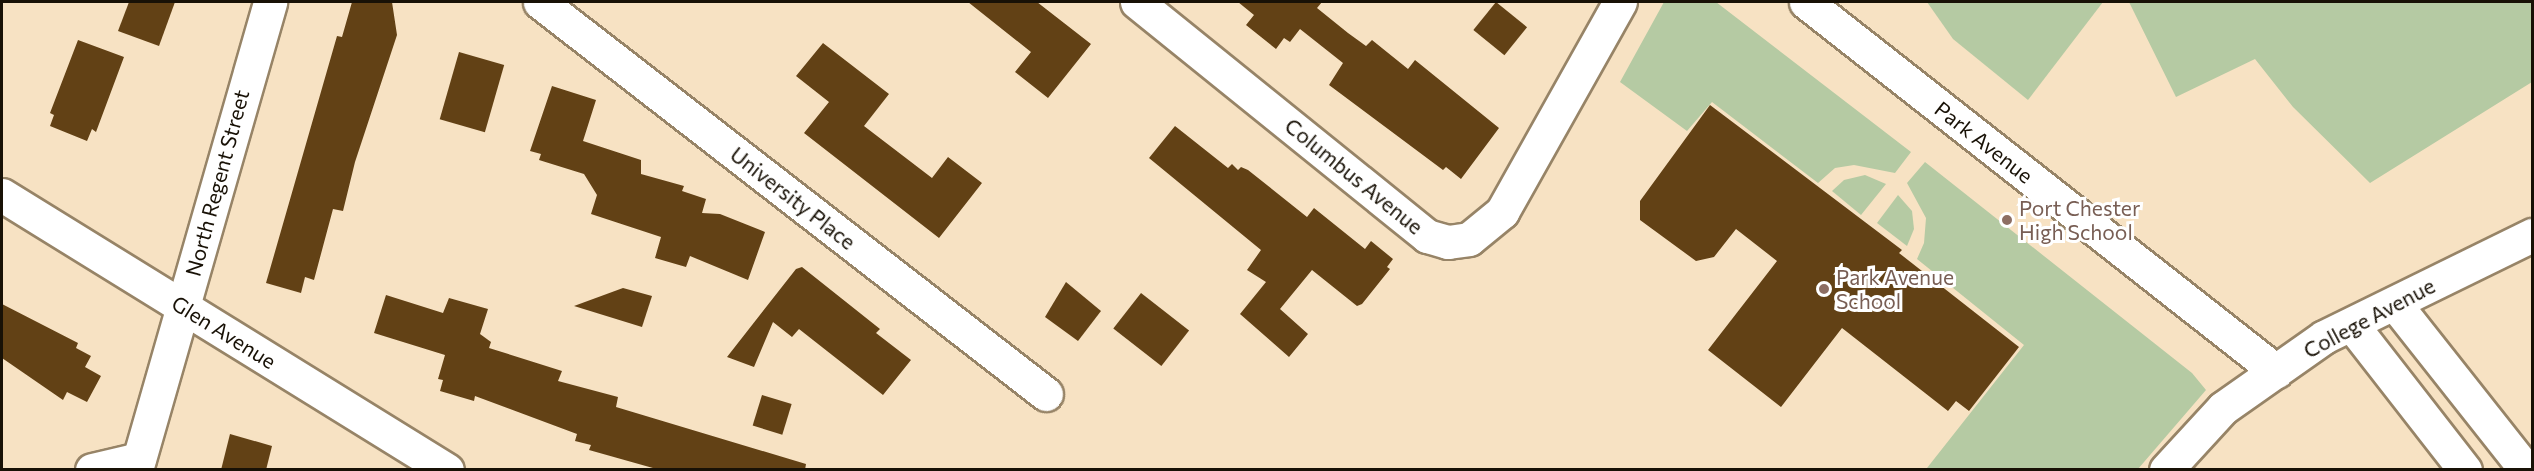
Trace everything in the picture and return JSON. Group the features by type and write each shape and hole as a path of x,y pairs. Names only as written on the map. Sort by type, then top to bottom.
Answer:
{"street":[{"name":"North Regent Street","path":"137,464 184,308 270,2"},
{"name":"University Place","path":"540,2 1046,394"},
{"name":"Columbus Avenue","path":"1137,2 1426,236 1448,242 1469,239 1502,212 1620,2"},
{"name":"Park Avenue","path":"1806,2 2276,371"},
{"name":"Glen Avenue","path":"2,195 447,470"},
{"name":"College Avenue","path":"2166,470 2223,408 2324,337 2532,235"},
{"path":"2395,304 2526,470"},
{"path":"2352,325 2465,470"},
{"path":"92,470 137,464"}],"green space":[{"path":"1664,2 1716,2 1911,152 1895,173 1854,165 1835,168 1818,183 1712,102 1687,131 1620,82"},
{"path":"1927,2 2103,2 2028,100 1953,39"},
{"path":"2129,2 2532,2 2532,82 2370,183 2293,107 2255,59 2176,97"},
{"path":"1925,162 2192,373 2206,390 2138,469 1927,468 2024,345 1917,259 1924,243 1926,218 1907,183"},
{"path":"1865,175 1886,184 1861,215 1832,191 1844,180"},
{"path":"1898,195 1912,211 1914,229 1907,246 1877,223"}],"building":[{"path":"129,2 175,2 159,46 118,31"},
{"path":"352,2 392,2 397,35 355,162 343,211 333,209 314,280 305,277 301,293 266,283 337,36 342,37"},
{"path":"968,2 1037,2 1091,44 1048,98 1015,72 1031,52"},
{"path":"1238,2 1322,2 1317,8 1366,46 1372,40 1408,69 1415,60 1499,128 1461,179 1446,167 1443,170 1329,85 1343,63 1300,29 1290,42 1284,38 1276,49 1246,25 1254,15"},
{"path":"1496,2 1527,27 1504,55 1473,30"},
{"path":"78,40 124,57 96,132 92,129 87,141 50,126 54,115 50,113"},
{"path":"823,43 889,94 864,126 932,178 948,157 982,183 939,238 804,133 829,102 796,76"},
{"path":"459,52 504,65 485,132 440,119"},
{"path":"552,86 596,100 583,141 641,160 641,174 684,186 682,191 706,199 702,213 720,214 765,232 748,280 690,256 686,267 655,258 661,237 591,214 597,195 584,174 539,160 541,154 530,151"},
{"path":"1710,105 1902,250 1899,253 2019,347 1969,411 1956,401 1948,411 1842,328 1781,407 1708,350 1777,261 1736,229 1714,257 1696,261 1640,220 1640,201"},
{"path":"1175,126 1228,168 1232,164 1238,170 1241,167 1248,170 1307,217 1314,208 1365,249 1371,241 1393,259 1387,267 1390,269 1362,304 1357,306 1312,270 1280,309 1308,334 1289,357 1240,314 1266,282 1247,270 1261,250 1149,158"},
{"path":"802,267 880,329 876,333 911,360 883,395 799,329 792,337 773,322 754,367 727,357 796,269"},
{"path":"1066,282 1101,311 1078,341 1045,317"},
{"path":"623,288 652,296 642,327 574,306"},
{"path":"1141,293 1189,331 1161,366 1113,328"},
{"path":"386,295 443,313 449,298 488,309 480,334 491,342 489,348 562,371 558,381 618,397 616,407 806,464 805,470 660,470 589,450 591,445 575,441 577,434 475,396 474,401 440,391 443,380 438,379 445,355 374,333"},
{"path":"2,304 78,343 76,348 91,356 85,367 101,376 87,402 67,392 63,400 2,358"},
{"path":"762,395 792,404 782,435 753,426"},
{"path":"230,434 272,446 266,470 221,470"}],"place":[{"name":"Port Chester High School","path":"2007,220"},
{"name":"Park Avenue School","path":"1824,289"}]}
